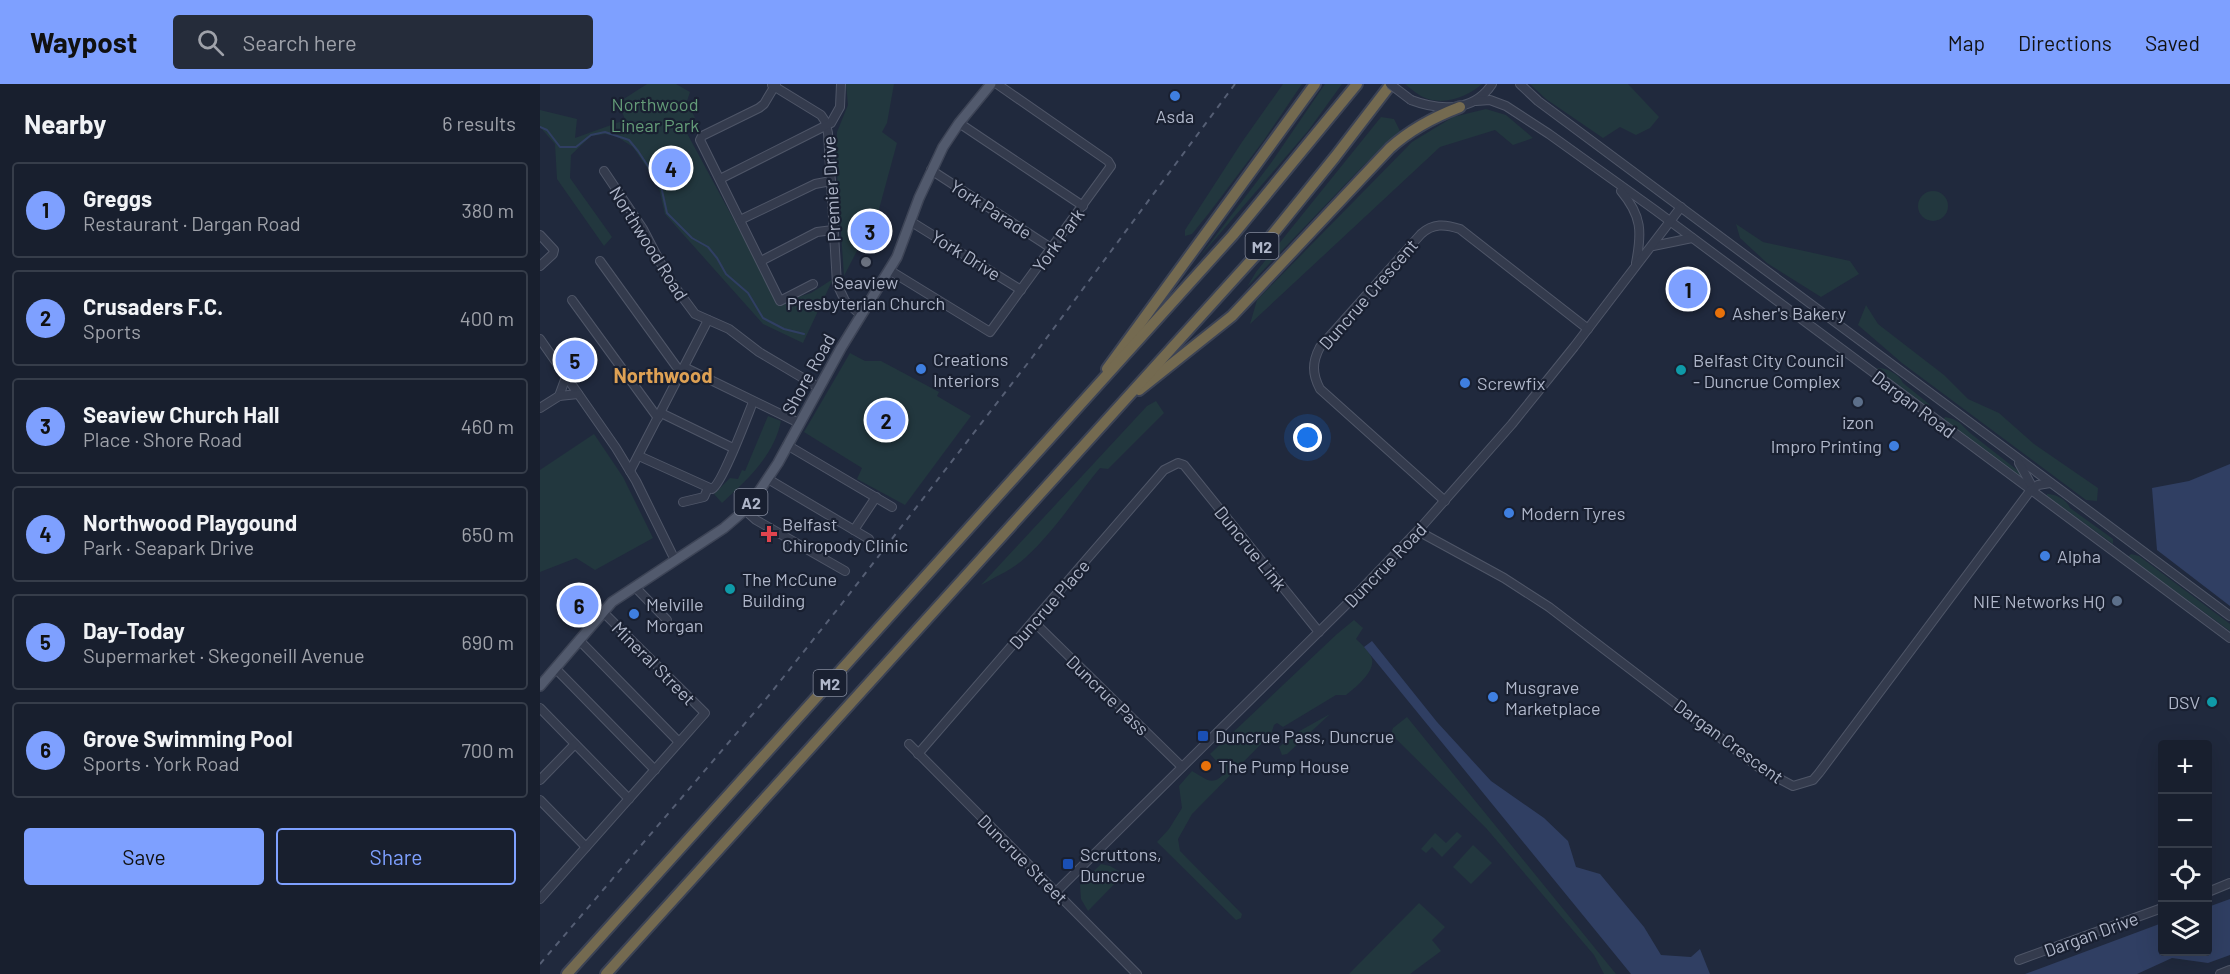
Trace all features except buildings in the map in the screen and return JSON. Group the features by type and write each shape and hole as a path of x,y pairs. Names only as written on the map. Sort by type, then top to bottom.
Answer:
{"highway":[{"path":"1092,392 1116,354 1315,84"},
{"name":"M2","path":"567,974 1233,235 1357,84"},
{"name":"M2","path":"606,974 1255,256 1335,158 1391,84"},
{"path":"1124,400 1158,376 1232,316 1399,140 1423,123 1460,107"}],"main road":[{"name":"Shore Road","path":"675,561 724,528 745,510 768,479 818,387 901,248 932,170 959,123 991,84"},
{"name":"A2","path":"540,686 616,599 675,561"}],"street":[{"path":"720,179 831,123 840,107 841,84"},
{"name":"York Park","path":"889,270 990,332 1111,166 1108,161 997,84"},
{"path":"1391,84 1411,100 1436,107 1460,107 1476,101 1492,84"},
{"name":"Dargan Road","path":"1520,84 1538,101 2230,616"},
{"path":"774,85 764,104 759,108 702,136 700,140 780,301 813,284"},
{"name":"Premier Drive","path":"774,85 821,115 827,126 837,284 845,301 861,315"},
{"name":"Dargan Road","path":"1476,101 1490,100 1520,113 1670,221 2230,638"},
{"path":"959,123 1083,206"},
{"name":"York Parade","path":"932,170 1051,248"},
{"name":"Northwood Road","path":"604,171 642,229 669,279 695,314 729,328 759,352 818,387"},
{"path":"740,220 815,184 831,181"},
{"path":"1614,182 1636,212 1640,238 1636,264"},
{"name":"Duncrue Road","path":"1056,892 1418,531 1512,424 1681,207"},
{"name":"York Drive","path":"910,222 1021,290"},
{"name":"Duncrue Crescent","path":"1445,501 1320,389 1314,379 1313,366 1320,347 1421,234 1437,225 1449,225 1460,229 1588,329"},
{"path":"761,261 817,232 833,230"},
{"path":"540,235 554,249 553,254 540,266"},
{"path":"1652,247 1692,238"},
{"path":"600,261 682,370 799,423"},
{"path":"572,300 659,415 734,448"},
{"path":"630,471 708,320"},
{"path":"540,339 630,471 675,561"},
{"path":"559,396 566,377"},
{"path":"540,408 559,396 578,394"},
{"path":"639,456 712,489 716,487 753,402"},
{"path":"787,445 892,507"},
{"path":"2016,457 2032,489 2050,483"},
{"name":"Duncrue Place","path":"918,754 1164,470 1178,463 1184,465"},
{"name":"Duncrue Link","path":"1184,465 1319,632"},
{"path":"768,479 869,539"},
{"path":"683,502 704,497 708,488"},
{"name":"Dargan Crescent","path":"1418,531 1504,578 1543,603 1761,769 1793,786 1813,780 1821,771 2032,489"},
{"path":"854,530 876,497"},
{"path":"745,510 756,520 845,571"},
{"path":"634,587 667,620"},
{"name":"Mineral Street","path":"603,612 705,713 680,742"},
{"name":"Duncrue Pass","path":"1034,622 1182,767"},
{"path":"540,899 680,742 579,640"},
{"path":"555,668 655,770"},
{"path":"540,708 629,799"},
{"path":"540,780 575,744"},
{"name":"Duncrue Street","path":"909,744 1137,974"},
{"path":"540,801 586,847"},
{"path":"540,883 548,890"},
{"path":"2212,890 2230,883"},
{"name":"Dargan Drive","path":"2019,960 2158,910"},
{"path":"2220,974 2230,970"}],"green space":[{"name":"Northwood Linear Park","path":"647,84 676,84 690,92 687,101 695,118 683,126 779,303 811,293 833,279 803,343 763,324 665,214 658,184 633,147 616,136 605,134 591,136 571,155 570,178 612,237 604,246 557,179 555,144 540,127 540,110 577,119 575,138 625,120 619,102"},
{"path":"846,84 894,84 887,123 882,132 897,143 875,224 864,219 852,240 860,245 844,276 836,160 837,132 848,105"},
{"path":"1283,84 1302,84 1264,140 1209,213 1192,234 1185,236 1185,230"},
{"path":"1325,84 1342,84 1308,131 1198,259 1271,163"},
{"path":"1405,84 1482,84 1461,97 1437,101 1421,96"},
{"path":"1530,84 1628,84 1659,117 1650,128 1636,135 1620,127 1603,138 1546,99"},
{"path":"1486,109 1506,115 1533,138 1513,145 1495,130 1440,147 1250,324 1257,300 1412,142 1453,117"},
{"path":"1381,117 1394,119 1400,131 1362,167 1247,287 1256,272"},
{"path":"1933,191 1944,195 1948,206 1944,217 1933,221 1922,217 1918,206 1922,195"},
{"path":"1736,224 1763,242 1850,261 1859,274 1821,297 1767,263 1740,238"},
{"path":"1866,305 1878,324 1944,375 1968,399 1999,413 2034,444 2098,488 2097,501 2086,500 1902,363 1858,325"},
{"path":"850,353 865,361 881,361 939,392 937,396 971,416 905,505 857,479 862,468 804,432"},
{"path":"1878,368 1896,374 1903,383 1929,404 1932,411 1876,370"},
{"path":"1156,401 1164,413 1108,469 1100,468 1036,548 1009,569 981,585 1147,406"},
{"path":"768,416 781,421 766,457 722,503 714,494 730,478 738,479 742,470 745,471"},
{"path":"1945,417 1960,423 2021,473 2022,478 1943,420"},
{"path":"594,434 623,477 653,538 595,570 576,558 540,572 540,470"},
{"path":"2047,494 2064,500 2070,508 2113,539 2113,544 2047,496"},
{"path":"2131,554 2139,556 2230,624 2230,631 2128,557"},
{"path":"1354,620 1363,628 1356,639 1372,659 1370,669 1364,679 1346,695 1336,695 1283,727 1277,723 1274,725 1271,734 1192,814 1178,839 1180,851 1242,914 1241,918 1236,920 1157,842 1169,829 1182,808 1179,786 1192,771 1213,781 1221,777 1226,772 1210,754"},
{"path":"1330,714 1287,754 1282,755 1279,747 1296,733"},
{"path":"1407,717 1616,974 1604,974 1594,955 1486,828 1391,734 1393,728"},
{"path":"1457,832 1462,836 1442,857 1432,847 1426,853 1421,849 1435,833 1446,843"},
{"path":"1473,845 1492,863 1471,884 1453,867"},
{"path":"1101,864 1124,874 1088,911 1081,899 1080,885"},
{"path":"1419,903 1445,927 1432,940 1441,951 1410,974 1349,974"}],"water":[{"path":"2230,464 2230,606 2157,550 2152,488 2189,481"},
{"path":"1372,641 1437,722 1491,781 1544,818 1568,841 1576,867 1600,874 1644,927 1661,955 1691,957 1700,949 1710,974 1631,974 1364,647"},
{"path":"2230,899 2230,955 2208,963 2172,958 2137,974 2025,974 2158,924 2158,956 2212,956 2212,906"}],"waterway":[{"path":"540,127 547,130 560,147 576,147 591,135 605,132 629,140 661,186 667,213 692,238 708,247 726,274 748,293 763,318 784,329 804,334"}],"railway":[{"path":"540,964 770,694 840,606 1031,359 1235,84"}],"place":[{"name":"Asda","path":"1175,96"},
{"name":"Northwood Playgound","path":"671,168"},
{"name":"Seaview Church Hall","path":"870,231"},
{"name":"Seaview Presbyterian Church","path":"866,262"},
{"name":"Greggs","path":"1688,289"},
{"name":"Asher's Bakery","path":"1720,313"},
{"name":"Day-Today","path":"575,360"},
{"name":"Creations Interiors","path":"921,369"},
{"name":"Belfast City Council - Duncrue Complex","path":"1681,370"},
{"name":"Screwfix","path":"1465,383"},
{"name":"izon","path":"1858,402"},
{"name":"Crusaders F.C.","path":"886,420"},
{"name":"Impro Printing","path":"1894,446"},
{"name":"Modern Tyres","path":"1509,513"},
{"name":"Belfast Chiropody Clinic","path":"769,534"},
{"name":"Alpha","path":"2045,556"},
{"name":"The McCune Building","path":"730,589"},
{"name":"NIE Networks HQ","path":"2117,601"},
{"name":"Grove Swimming Pool","path":"579,605"},
{"name":"Melville Morgan","path":"634,614"},
{"name":"Musgrave Marketplace","path":"1493,697"},
{"name":"DSV","path":"2212,702"},
{"name":"Duncrue Pass, Duncrue","path":"1203,736"},
{"name":"The Pump House","path":"1206,766"},
{"name":"Scruttons, Duncrue","path":"1068,864"}],"district":[{"name":"Northwood","path":"663,375"}]}
